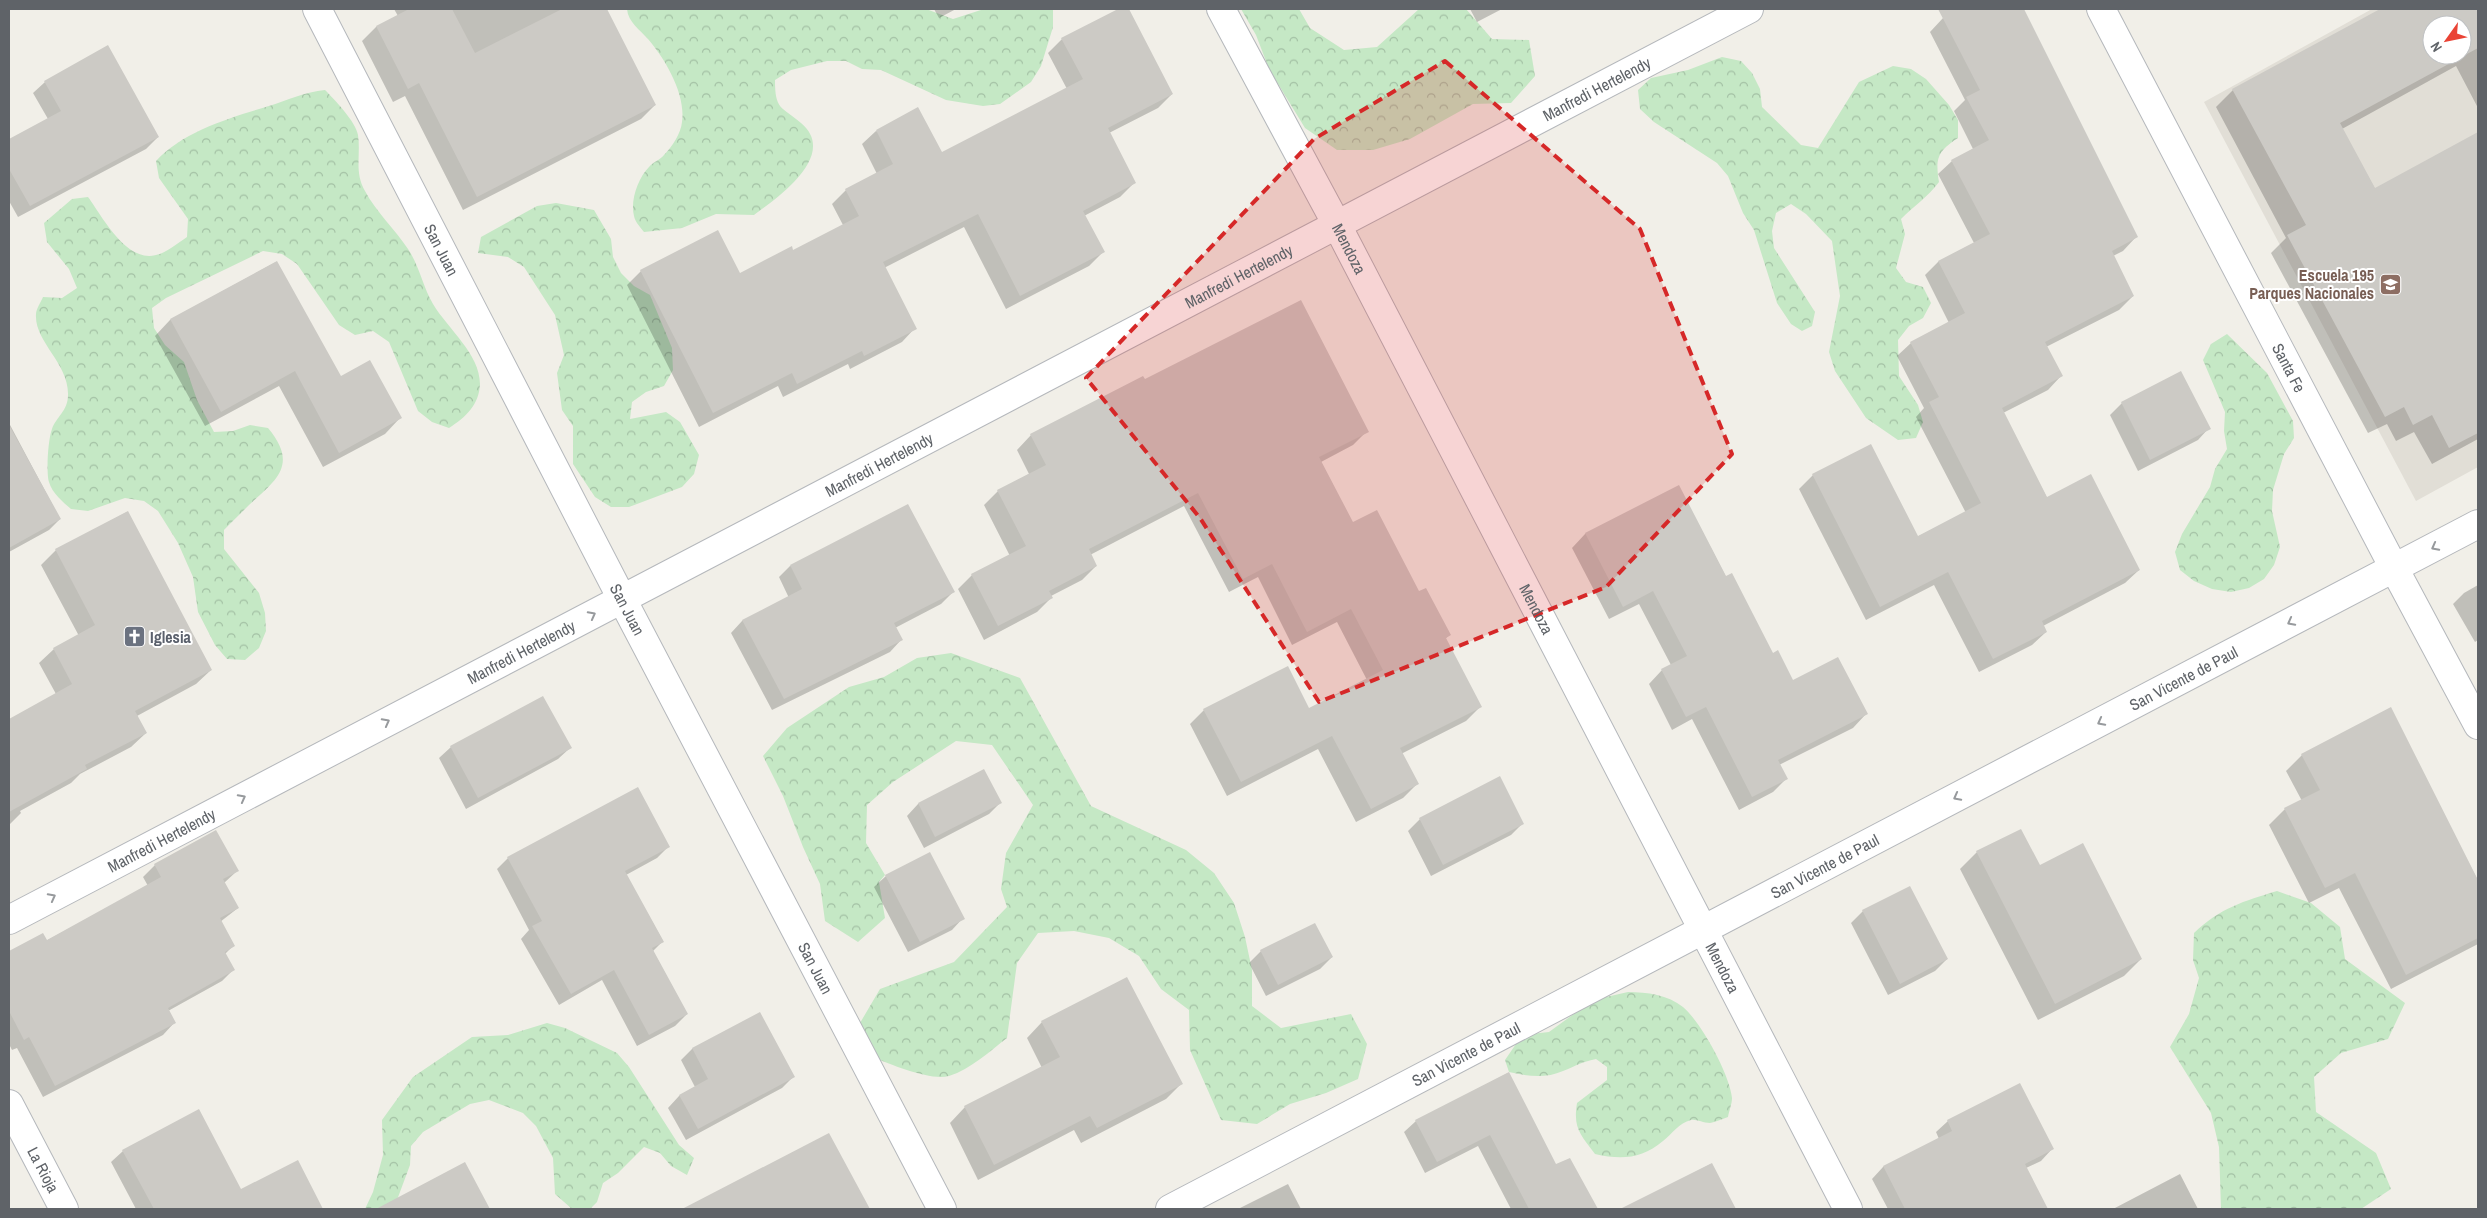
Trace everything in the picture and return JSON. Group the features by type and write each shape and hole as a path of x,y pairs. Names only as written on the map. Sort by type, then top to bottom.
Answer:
{"street":[{"name":"San Juan","path":"317,9 622,599 942,1209"},
{"name":"Mendoza","path":"1221,9 1337,225 1848,1209"},
{"name":"Manfredi Hertelendy","path":"9,920 1749,9"},
{"name":"Santa Fe","path":"2101,9 2478,725"},
{"name":"San Vicente de Paul","path":"1170,1209 2478,524"},
{"name":"La Rioja","path":"9,1104 64,1209"}],"highlighted area":[{"path":"1445,61 1640,229 1732,454 1606,587 1319,702 1200,518 1086,378 1314,139"}],"shaded area":[{"name":"Escuela 195 Parques Nacionales","path":"2372,9 2478,9 2478,467 2416,501 2204,102"}],"green space":[{"path":"627,9 926,9 953,19 984,9 1053,9 1053,27 1041,66 1031,82 1000,104 983,106 946,100 881,70 862,69 846,61 827,61 791,70 775,80 775,90 780,106 801,123 811,135 813,148 809,162 800,175 789,187 754,215 716,214 682,228 644,232 634,216 633,204 636,190 645,172 662,157 676,140 682,122 682,112 678,89 668,67 655,47 632,22"},
{"path":"1241,9 1299,9 1310,28 1344,50 1377,47 1419,9 1466,9 1492,39 1529,40 1535,76 1511,103 1473,104 1410,139 1373,150 1337,150 1305,128 1269,69 1256,35"},
{"path":"1722,57 1741,61 1752,73 1760,89 1762,107 1801,145 1818,148 1859,82 1893,66 1911,69 1926,79 1949,105 1958,120 1958,138 1942,151 1938,161 1939,182 1926,197 1901,219 1905,234 1896,268 1906,282 1923,287 1931,303 1923,318 1909,326 1898,340 1899,376 1918,405 1923,422 1916,438 1898,440 1866,418 1835,371 1829,352 1840,296 1832,241 1806,214 1791,204 1776,213 1772,231 1774,248 1815,312 1812,326 1802,331 1791,324 1777,303 1754,230 1743,213 1728,176 1717,163 1654,122 1640,109 1638,90 1651,78 1688,70"},
{"path":"325,90 344,111 358,135 358,163 365,191 408,249 433,304 475,362 479,373 479,391 470,410 449,428 432,422 418,411 389,342 373,331 355,335 339,325 297,264 282,254 263,251 166,298 152,308 154,328 165,345 184,362 197,400 214,432 233,431 250,425 268,428 282,452 283,462 275,479 224,530 224,549 259,593 265,613 266,631 259,648 245,660 227,659 215,645 198,612 193,577 178,543 158,511 144,501 125,498 88,511 71,509 58,497 50,486 48,464 51,434 54,425 64,410 68,395 67,383 63,373 40,334 36,312 43,297 62,298 77,288 69,269 47,242 44,223 72,199 88,197 108,226 125,245 145,256 164,252 187,237 188,219 159,178 156,161 180,141 209,126 297,96"},
{"path":"556,203 594,210 611,239 613,257 621,273 634,286 650,295 672,348 673,370 664,386 646,392 632,402 630,419 666,412 680,422 699,455 694,474 682,487 629,507 611,507 595,497 573,464 573,426 562,410 557,373 564,355 555,315 524,267 508,257 478,253 481,237 537,206"},
{"path":"2227,334 2267,373 2293,421 2294,438 2284,454 2273,490 2272,511 2280,547 2274,565 2264,579 2249,588 2231,592 2212,589 2194,581 2180,570 2175,552 2182,534 2210,487 2215,469 2227,449 2224,431 2225,412 2203,360 2211,344"},
{"path":"951,653 1020,678 1091,806 1186,850 1214,873 1234,903 1245,937 1252,970 1252,1006 1281,1028 1351,1014 1367,1044 1358,1079 1326,1093 1290,1104 1257,1124 1221,1120 1190,1050 1189,1010 1161,989 1139,956 1109,938 1074,931 1038,933 1017,963 1007,1038 973,1064 957,1073 941,1077 912,1072 875,1058 860,1023 880,989 954,962 1007,907 1001,889 1006,853 1033,805 992,745 956,741 893,782 867,805 866,843 885,875 879,882 885,918 858,942 825,921 820,884 783,796 763,756 787,728 849,687 884,677 917,658"},
{"path":"2277,891 2311,903 2340,927 2345,959 2405,1003 2388,1039 2341,1053 2314,1077 2316,1112 2376,1153 2391,1189 2361,1209 2221,1209 2219,1147 2211,1113 2170,1047 2189,1014 2199,978 2193,960 2194,933 2223,911"},
{"path":"1628,992 1664,997 1677,1003 1690,1014 1714,1050 1726,1076 1732,1100 1728,1117 1710,1123 1693,1120 1687,1121 1655,1147 1639,1155 1614,1157 1595,1154 1582,1136 1576,1119 1577,1103 1607,1080 1607,1067 1596,1059 1556,1074 1529,1076 1509,1072 1505,1060 1516,1044 1531,1034 1549,1032 1593,1000"},
{"path":"547,1023 565,1028 617,1053 629,1067 679,1145 694,1158 687,1175 671,1166 660,1153 644,1147 618,1173 603,1183 597,1202 590,1209 572,1209 555,1194 553,1158 536,1126 523,1113 489,1100 470,1104 423,1132 411,1146 410,1165 397,1200 401,1209 365,1209 373,1192 383,1155 382,1120 413,1077 472,1037 508,1035"}],"building":[{"path":"409,9 452,9 475,53 562,9 607,9 656,105 477,197 419,83 408,89 376,26"},
{"path":"1118,9 1129,9 1173,94 1108,128 1136,183 1083,211 1105,252 1020,296 978,214 883,262 917,329 864,356 862,351 797,384 792,373 713,413 640,270 718,230 740,273 792,246 793,250 859,216 845,189 893,164 876,130 918,107 942,152 1083,79 1061,38"},
{"path":"1938,9 2024,9 2138,237 2112,251 2134,296 2045,342 2063,376 2002,408 2047,497 2091,474 2140,570 2042,621 2047,632 1993,659 1948,572 1880,607 1812,474 1871,444 1918,536 1981,503 1929,402 1939,397 1910,342 1965,313 1938,261 1990,234 1951,160 1989,140 1966,97 1980,90"},
{"name":"Escuela 195 Parques Nacionales","path":"2380,9 2478,9 2478,48 2472,51 2472,15 2422,15 2422,65 2447,65 2340,123 2375,188 2478,132 2478,433 2449,448 2432,415 2413,425 2404,407 2385,417 2287,235 2306,225 2232,89"},
{"path":"108,45 159,137 30,206 9,169 9,139 61,111 44,81"},
{"path":"277,261 341,376 370,360 402,418 339,453 295,371 221,412 170,319"},
{"path":"1301,300 1369,432 1319,457 1353,522 1377,510 1419,591 1426,588 1451,635 1446,638 1482,707 1400,748 1419,784 1371,809 1332,736 1241,782 1203,709 1288,666 1309,708 1383,670 1351,609 1307,632 1272,564 1243,579 1198,493 1089,549 1097,566 1049,591 1053,598 998,626 971,574 1026,546 997,490 1046,465 1030,434 1143,376 1145,379"},
{"path":"2181,371 2211,429 2150,460 2121,402"},
{"path":"9,425 61,519 9,548"},
{"path":"1679,485 1726,576 1732,573 1773,653 1778,650 1793,680 1838,657 1868,714 1778,760 1788,779 1752,797 1706,707 1686,717 1661,669 1687,656 1653,591 1623,607 1585,533"},
{"path":"908,504 955,592 894,623 903,640 784,699 742,620 802,589 790,565"},
{"name":"Iglesia","path":"128,511 212,670 135,711 147,733 85,765 87,769 9,812 9,719 72,684 53,648 95,625 55,549"},
{"path":"543,696 572,748 478,798 450,746"},
{"path":"2391,707 2478,880 2478,938 2406,975 2355,873 2325,888 2284,808 2320,790 2301,754"},
{"path":"984,769 1002,803 935,837 918,803"},
{"path":"1500,776 1524,824 1443,865 1419,818"},
{"path":"638,787 670,847 625,871 664,942 652,948 688,1014 649,1035 614,970 571,994 532,926 542,921 507,857"},
{"path":"2021,829 2040,865 2083,843 2142,959 2055,1004 1976,851"},
{"path":"216,830 239,871 223,879 239,908 220,918 235,946 225,952 235,970 168,1008 176,1023 55,1086 29,1037 24,1040 9,1011 9,951 43,933 47,940 161,877 154,864"},
{"path":"930,852 965,919 920,942 885,875"},
{"path":"1910,886 1948,959 1900,984 1862,910"},
{"path":"1315,923 1333,957 1278,985 1260,950"},
{"path":"1127,977 1183,1084 1097,1128 1090,1116 994,1165 964,1106 1060,1057 1041,1021"},
{"path":"760,1012 795,1077 698,1129 679,1095 708,1079 692,1048"},
{"path":"1509,1072 1556,1164 1570,1158 1598,1209 1529,1209 1490,1135 1437,1162 1415,1120"},
{"path":"2020,1083 2054,1149 2025,1164 2048,1209 1905,1209 1883,1166 1952,1131 1947,1120"},
{"path":"199,1109 241,1189 298,1160 323,1209 154,1209 122,1150"},
{"path":"829,1133 870,1209 682,1209"},
{"path":"465,1162 490,1209 376,1209"},
{"path":"1712,1163 1736,1209 1620,1209"}],"place":[{"name":"Escuela 195 Parques Nacionales","path":"2390,284"},
{"name":"Iglesia","path":"134,637"}]}
